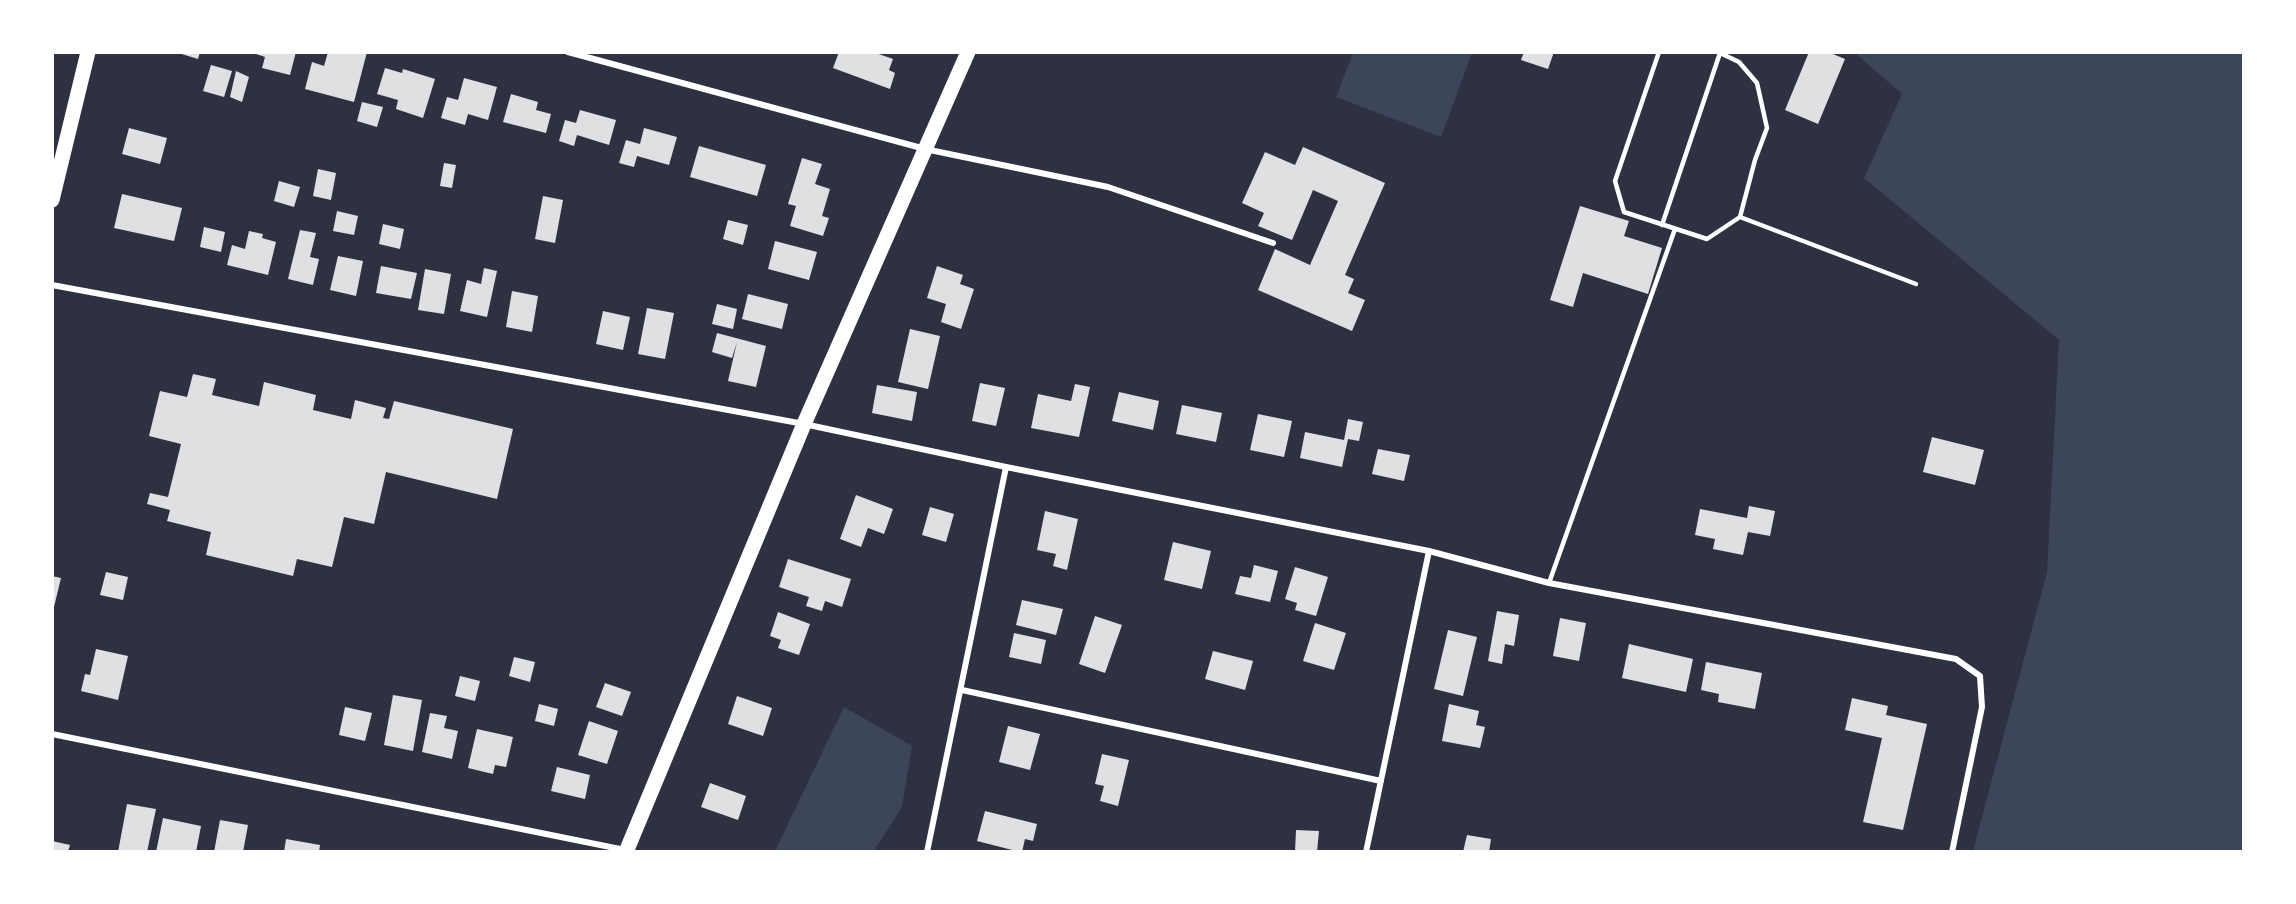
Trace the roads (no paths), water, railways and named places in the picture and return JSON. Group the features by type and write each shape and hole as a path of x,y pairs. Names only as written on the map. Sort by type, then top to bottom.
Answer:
{"main road":[{"path":"52,200 88,52"},
{"path":"627,851 804,424 968,52"}],"street":[{"path":"568,52 925,149 1108,187 1273,243"},
{"path":"52,285 804,424 1005,467 1429,551 1549,583 1956,659 1980,676 1982,707 1952,852"},
{"path":"927,852 962,690 1005,467"},
{"path":"1366,852 1429,551"},
{"path":"962,690 1381,781"},
{"path":"52,734 627,851"}],"lane":[{"path":"1659,52 1615,181 1624,212 1662,225 1707,239 1740,217 1755,160 1767,128 1757,83 1739,62 1719,53 1662,225"},
{"path":"1740,217 1916,284"},
{"path":"1549,583 1675,229"}]}
